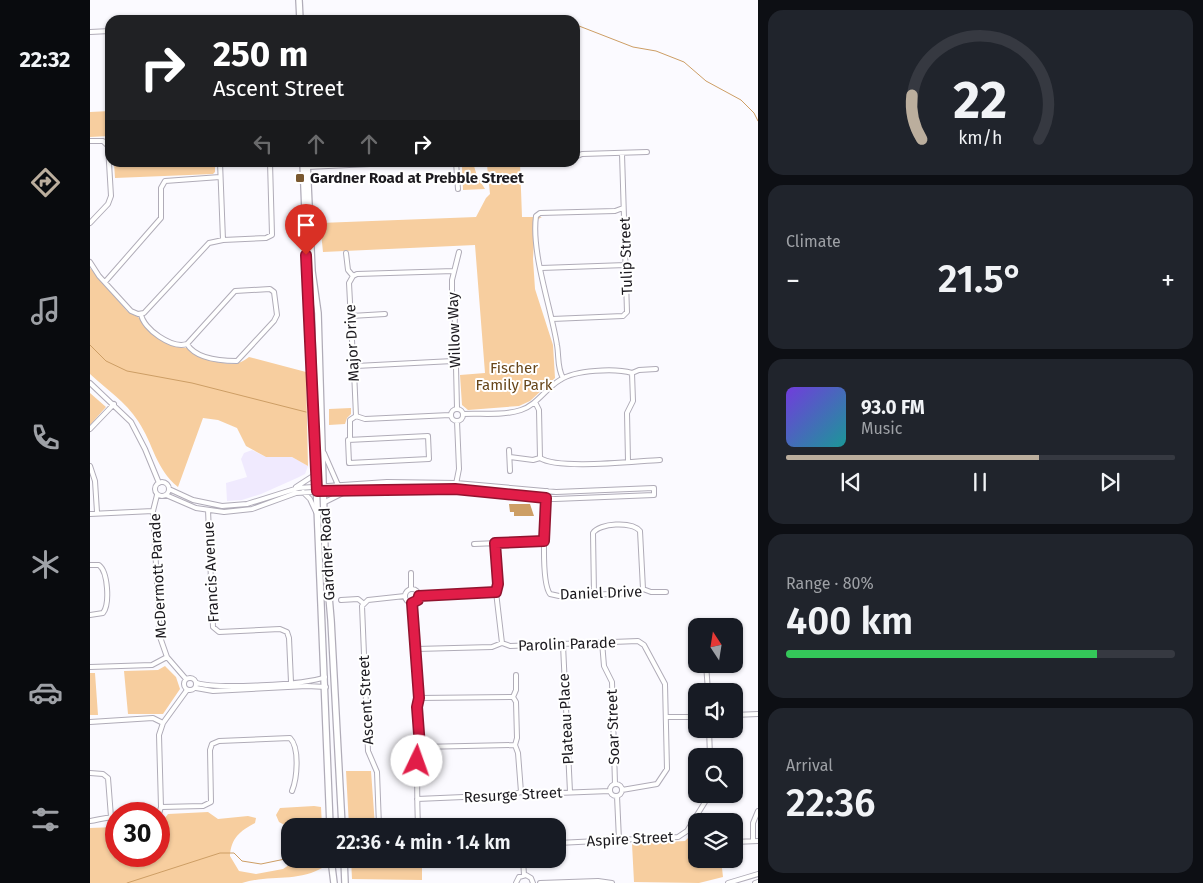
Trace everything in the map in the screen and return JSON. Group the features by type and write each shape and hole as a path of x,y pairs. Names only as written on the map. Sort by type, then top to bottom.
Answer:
{"street":[{"path":"299,0 300,15"},
{"path":"90,32 105,31"},
{"path":"90,141 103,141 105,143"},
{"path":"580,155 647,152"},
{"name":"Tulip Street","path":"552,319 623,316 628,308 622,154"},
{"path":"90,223 108,204 111,196 109,167"},
{"path":"220,167 223,240"},
{"path":"90,262 131,311 141,314 147,311 209,243 223,240 266,238 272,235 270,167"},
{"name":"Gardner Road","path":"306,167 312,271 318,313 326,574 332,620 336,739 341,818"},
{"name":"Gardner Road","path":"306,167 330,818"},
{"path":"456,167 458,189"},
{"path":"105,282 161,218 161,188 165,181 220,177"},
{"path":"563,378 559,370 558,346 541,268 535,226 536,216 540,214 615,211 623,208"},
{"name":"Willow Way","path":"457,408 456,367 453,362 455,316 452,307 454,271 459,252"},
{"name":"Major Drive","path":"346,253 348,270 352,276 349,283 353,358 356,366 354,371 356,416 350,420 350,440"},
{"path":"541,268 626,265"},
{"path":"352,276 454,271"},
{"path":"141,314 143,321 159,336 177,345 187,344 235,292 270,289 274,292 276,315 274,322 239,360 205,357 192,351 187,344"},
{"path":"351,316 385,314"},
{"path":"356,366 453,362"},
{"path":"450,415 452,410 457,408 463,414 514,412 535,402 563,378 579,373 624,370 632,373 639,370 656,369"},
{"path":"628,461 626,413 633,401 632,373"},
{"path":"90,383 131,422 159,483"},
{"path":"535,402 539,410 540,458"},
{"path":"90,429 114,404"},
{"path":"457,421 460,420 463,414"},
{"path":"356,416 365,419 450,415 457,421 459,470 455,489"},
{"path":"428,436 429,459 349,463 348,440 350,440 428,436"},
{"path":"323,450 338,485"},
{"path":"509,450 510,471"},
{"path":"510,458 533,460 540,458 546,462 570,464 660,460"},
{"path":"90,466 94,481 96,512"},
{"path":"159,483 165,484 169,489 193,500 228,506 266,499 294,489 313,476 316,470"},
{"path":"294,489 349,490 455,489 546,498 654,495 654,488 547,491 456,483 405,482 338,485 324,489"},
{"path":"159,483 154,489 157,495 166,495 185,504 208,510 244,510 317,489"},
{"path":"166,495 169,489"},
{"path":"325,502 349,490"},
{"name":"Daniel Drive","path":"547,491 544,541 546,585 550,594 559,596 635,592 643,589 652,592 666,592"},
{"name":"Gardner Road","path":"303,492 310,499 318,517"},
{"name":"McDermott Parade","path":"157,495 154,510 160,636 167,657 186,679"},
{"path":"90,514 96,512 154,510"},
{"name":"Francis Avenue","path":"208,510 213,627 219,632 280,629 287,632 289,638 291,682"},
{"path":"594,594 592,533 603,527 629,525 638,528 640,531 643,589"},
{"path":"474,544 544,541"},
{"name":"Parolin Parade","path":"495,543 498,584 496,592 502,643 510,646 638,641 642,643 664,680 666,717"},
{"path":"90,565 99,565 104,571 107,606 103,613 90,615"},
{"path":"411,573 411,589"},
{"path":"411,589 417,591 419,596"},
{"path":"405,596 406,592 411,589"},
{"path":"419,596 496,592"},
{"path":"341,600 358,599 364,603 368,600 405,596"},
{"path":"405,596 407,601 412,603"},
{"path":"412,603 418,600 419,596"},
{"name":"Ascent Street","path":"364,603 364,673 366,680 368,751 376,772 379,818"},
{"path":"412,603 416,649 416,687 419,698 417,707 420,747 416,771 418,818"},
{"name":"Soar Street","path":"602,642 604,666 612,682 615,784"},
{"path":"416,649 486,647 502,643"},
{"name":"Plateau Place","path":"563,645 570,792"},
{"path":"90,667 152,665 167,657"},
{"path":"513,697 516,690 516,675"},
{"path":"196,686 291,682 325,677"},
{"path":"187,690 184,684 186,679 192,678 196,686 213,691 307,686 326,687"},
{"path":"187,690 192,691 196,686"},
{"path":"162,802 158,742 163,723 187,690"},
{"path":"419,698 513,697"},
{"path":"513,697 516,702 517,738 515,745 518,753 521,792"},
{"path":"743,715 758,714"},
{"path":"618,840 617,796 622,790 651,787 657,784 667,769 666,717 688,717"},
{"path":"90,722 153,718 163,723"},
{"path":"170,807 203,806 210,802 210,750 212,744 219,741 290,738 295,747 296,783 292,791"},
{"path":"328,753 333,752 336,739"},
{"path":"420,747 515,745"},
{"path":"90,774 103,774 108,778 110,802"},
{"path":"617,796 612,795 610,791 615,784 619,785 622,790"},
{"name":"Resurge Street","path":"417,799 511,795 521,792 531,794 610,791"},
{"path":"743,842 756,841 753,823 758,811"},
{"path":"90,821 105,819"},
{"name":"Aspire Street","path":"566,843 678,837 688,830"},
{"path":"332,868 334,883"},
{"path":"344,868 345,883"},
{"path":"524,868 524,875"},
{"path":"728,883 758,874"},
{"path":"514,883 518,877 524,875 529,876 533,883"},
{"path":"540,883 598,881 612,883"}],"shaded area":[{"path":"252,450 266,457 292,457 308,466 305,474 261,494 242,500 227,501 226,483 247,477 241,459 244,453"},
{"path":"509,504 530,504 534,516 514,516 514,512 510,512"}],"green space":[{"path":"105,111 105,136 90,137 90,112"},
{"path":"114,167 215,167 213,174 115,178"},
{"path":"462,167 474,167 477,176 485,189 463,190"},
{"name":"Fischer Family Park","path":"487,167 520,167 522,217 542,217 535,221 533,259 535,289 553,345 555,378 530,401 519,406 468,410 462,405 460,375 485,373 475,245 323,252 320,223 476,217 490,194"},
{"path":"90,268 127,311 138,317 158,338 178,347 187,348 203,358 219,362 233,364 249,357 306,372 308,466 292,457 266,457 246,446 237,428 218,420 203,418 178,487 170,480 159,464 133,414 90,374"},
{"path":"90,393 106,407 90,425"},
{"path":"351,408 351,414 345,424 329,425 329,409"},
{"path":"165,666 176,677 180,689 163,714 128,714 124,671 158,670"},
{"path":"90,673 95,673 98,715 90,715"},
{"path":"346,771 371,771 374,818 349,818"},
{"path":"321,807 322,818 281,818 281,823 276,815 280,808"},
{"path":"208,812 218,819 248,816 256,818 255,823 241,832 232,844 230,856 239,871 256,874 284,868 322,868 294,877 253,880 242,883 90,883 90,828 105,827 105,867 170,867 170,814"},
{"path":"688,838 688,868 722,868 723,877 699,883 634,882 632,844 685,841"},
{"path":"351,868 422,868 422,880 352,879"}],"waterway":[{"path":"580,26 633,47 656,51 684,62 706,81 741,100 754,113 758,121"},
{"path":"90,345 106,361 127,371 192,383 306,412"},
{"path":"127,883 220,853 234,853 242,861 261,864 281,860"}],"place":[{"name":"Gardner Road at Prebble Street","path":"300,178"}],"route":[{"path":"306,255 317,491 413,488 455,489 546,498 544,541 495,543 498,584 496,592 419,596 418,600 412,603 416,649 416,687 419,698 417,707 420,747 417,761"}]}
